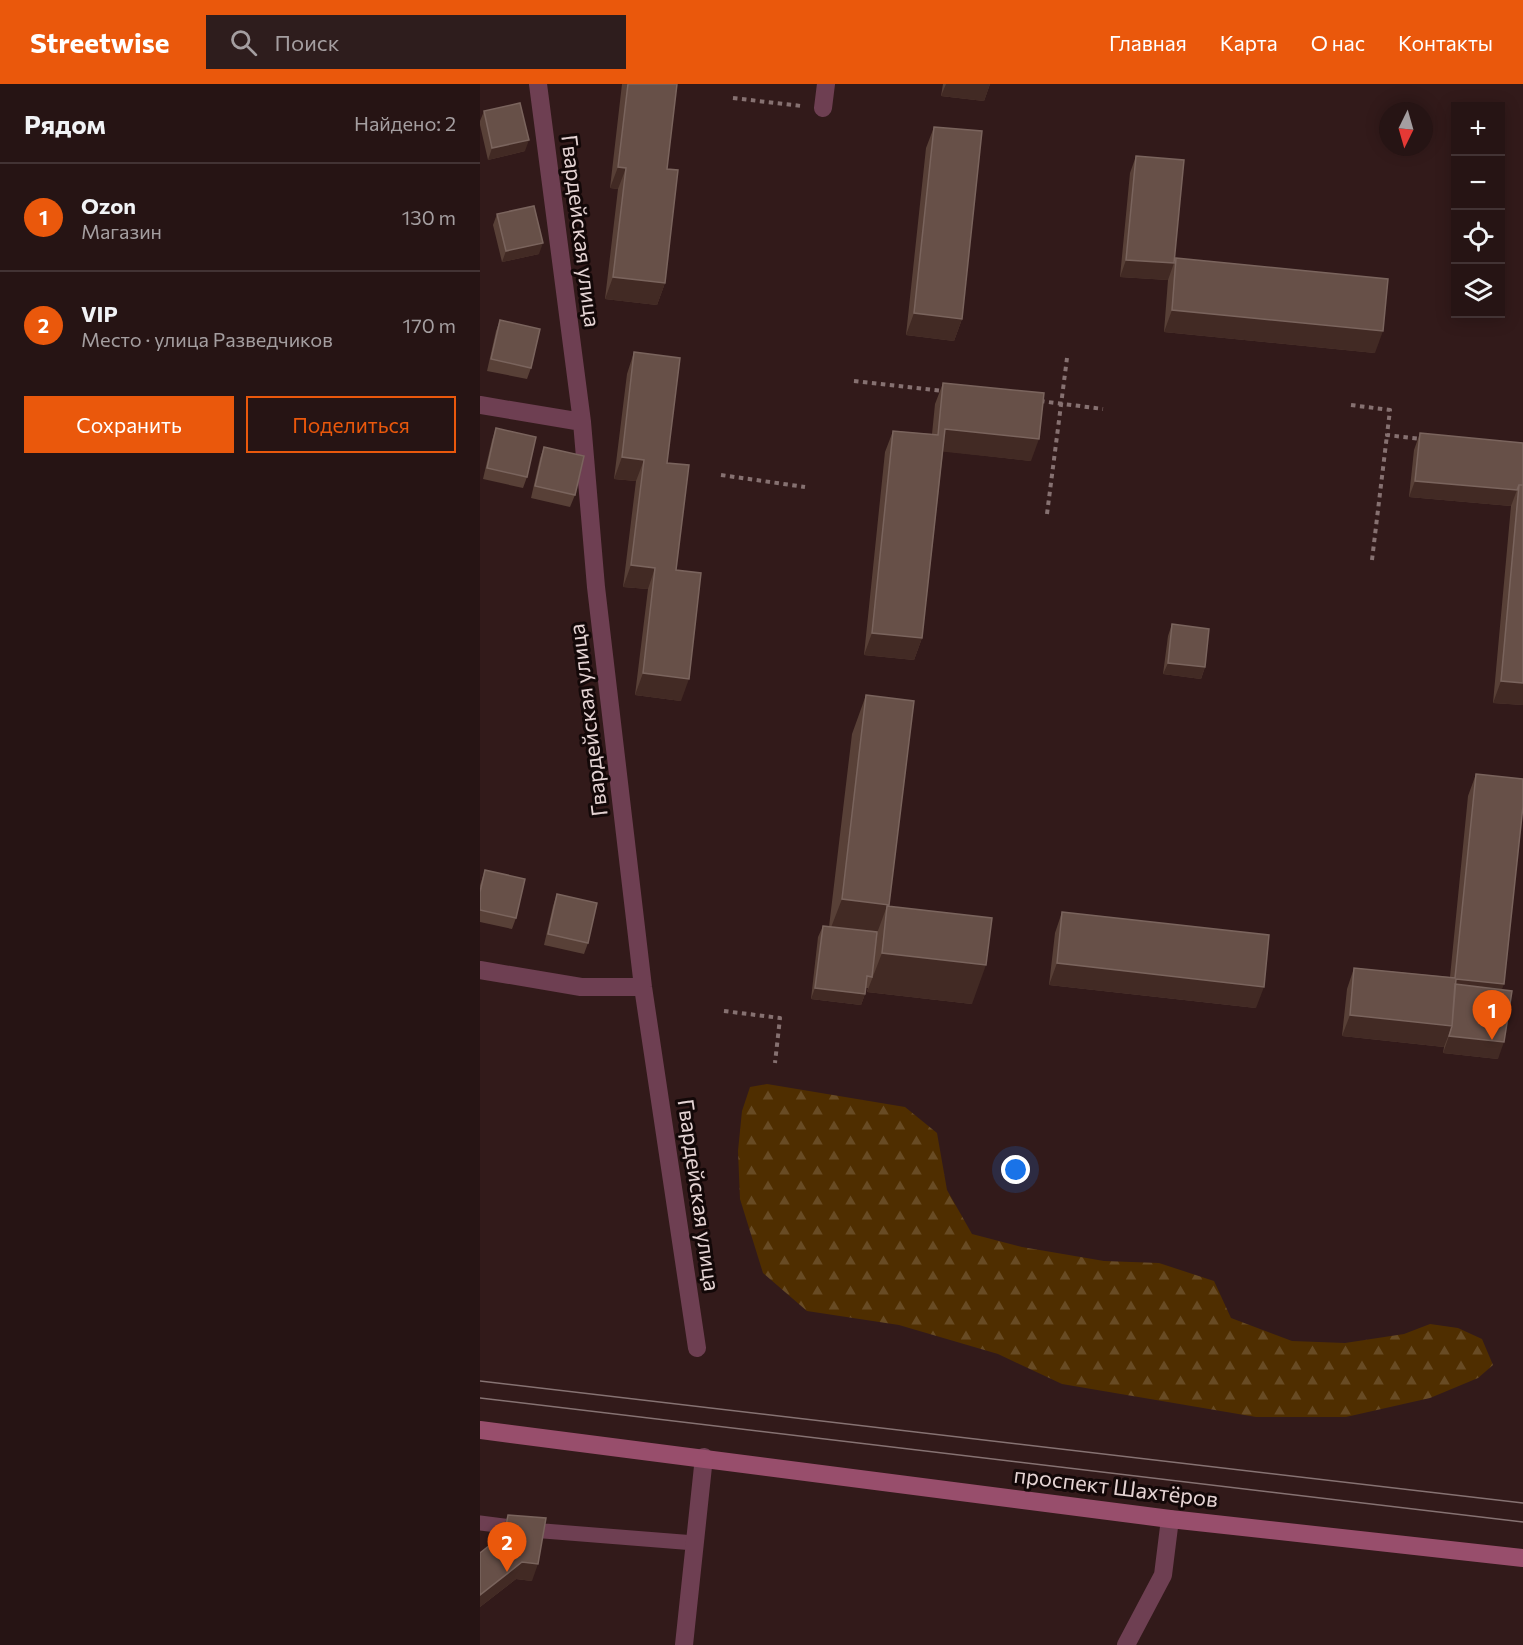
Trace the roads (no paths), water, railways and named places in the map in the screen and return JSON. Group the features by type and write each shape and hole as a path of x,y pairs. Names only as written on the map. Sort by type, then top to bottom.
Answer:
{"main road":[{"name":"проспект Шахтёров","path":"480,1430 704,1457 1170,1519 1523,1558"}],"street":[{"name":"Гвардейская улица","path":"538,84 582,422 596,588 644,987 697,1348"},
{"path":"823,108 826,84"},
{"path":"480,405 582,422"},
{"path":"480,970 581,987 644,987"},
{"path":"684,1645 704,1457"},
{"path":"1126,1645 1163,1575 1170,1519"}],"lane":[{"path":"480,1523 544,1531 695,1543"}],"tram line":[{"path":"480,1381 1523,1503"},
{"path":"480,1398 1523,1522"}],"place":[{"name":"Ozon","path":"1492,1040"},
{"name":"VIP","path":"507,1572"}]}
